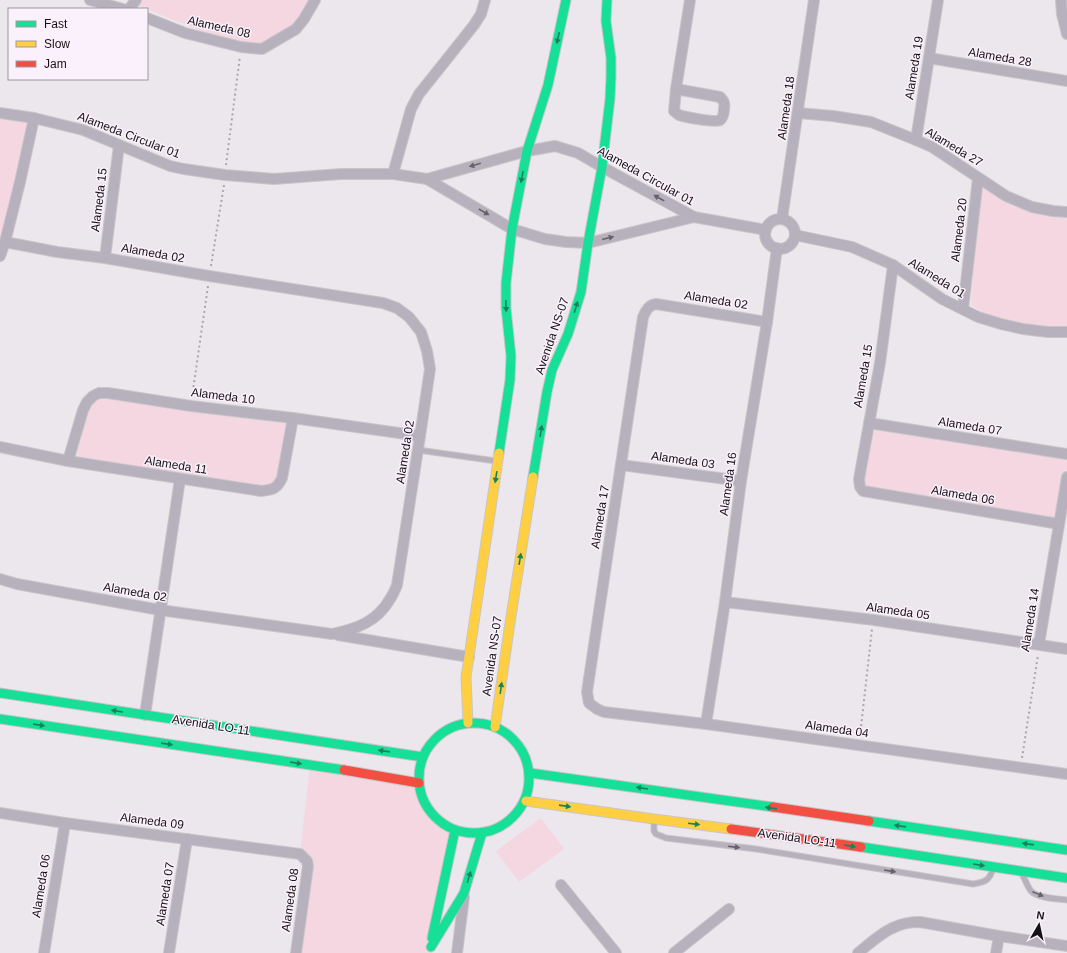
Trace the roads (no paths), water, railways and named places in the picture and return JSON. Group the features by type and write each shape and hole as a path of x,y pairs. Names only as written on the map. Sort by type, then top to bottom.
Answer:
{"street":[{"path":"90,0 119,8"},
{"path":"130,8 136,0"},
{"name":"Alameda 08","path":"148,18 185,33 241,47 262,49 296,29 304,19 315,0"},
{"path":"393,174 411,109 419,94 474,25 485,0"},
{"name":"Avenida NS-07","path":"468,723 466,677 510,380 511,356 506,308 506,289 512,229 527,151 548,85 566,0"},
{"name":"Avenida NS-07","path":"495,727 546,392 552,370 568,334 581,292 588,243 602,167 611,77 611,58 606,21 607,0"},
{"path":"676,89 720,97 725,106 722,118 715,122 678,114 674,111 676,89 690,0"},
{"name":"Alameda 18","path":"782,219 814,0"},
{"name":"Alameda 19","path":"916,140 938,0"},
{"path":"1061,0 1062,14 1067,34"},
{"name":"Alameda 28","path":"929,58 1067,81"},
{"name":"Alameda Circular 01","path":"0,112 34,118 83,130 177,168 225,175 274,179 341,174 393,174 427,179 512,229 545,239 588,243 694,217"},
{"name":"Alameda 27","path":"798,112 871,122 932,147 1006,196 1032,206 1053,211 1067,212"},
{"path":"0,256 20,182 34,118"},
{"name":"Alameda 15","path":"104,258 119,145"},
{"name":"Alameda Circular 01","path":"427,179 527,151 555,146 578,153 694,217"},
{"name":"Alameda 20","path":"963,309 978,178"},
{"path":"694,217 766,230"},
{"path":"782,219 791,222 794,226 795,236 789,246 785,248 777,248 769,243 765,234 768,226 774,220 782,219"},
{"name":"Alameda 01","path":"795,236 852,247 893,265 942,298 978,317 1023,329 1048,332 1067,332"},
{"name":"Alameda 02","path":"0,579 17,584 160,610 332,634 356,628 365,624 378,615 390,600 397,585 430,369 427,351 421,332 409,317 397,308 383,303 104,258 57,252 5,242"},
{"name":"Alameda 16","path":"706,724 725,602 741,481 767,322 777,248"},
{"name":"Alameda 15","path":"863,491 860,487 859,479 880,363 893,265"},
{"name":"Alameda 02","path":"643,317 648,308 651,305 656,304 767,322"},
{"name":"Alameda 17","path":"604,712 589,703 586,692 643,317"},
{"name":"Alameda 10","path":"68,461 82,410 93,396 99,393 420,436"},
{"name":"Alameda 11","path":"0,447 68,461 268,491 274,489 282,478 293,418"},
{"name":"Alameda 07","path":"868,423 1067,454"},
{"name":"Alameda 03","path":"621,465 741,481"},
{"name":"Alameda 14","path":"1039,644 1067,477"},
{"path":"145,715 180,478"},
{"name":"Alameda 06","path":"863,491 1059,524"},
{"name":"Alameda 05","path":"725,602 874,620 1067,649"},
{"path":"332,634 469,657"},
{"name":"Avenida LO-11","path":"0,693 423,757"},
{"name":"Alameda 04","path":"604,712 706,724 1067,774"},
{"name":"Avenida LO-11","path":"0,719 254,756 419,783"},
{"path":"468,723 482,723 495,727 508,734 519,745 527,758 530,773 526,800 516,815 500,827 482,833 468,833 454,830 437,819 424,802 419,783 419,770 423,757 433,740 449,728 468,723"},
{"path":"530,773 1067,850"},
{"name":"Avenida LO-11","path":"526,800 654,819 759,832 1067,878"},
{"name":"Alameda 09","path":"0,813 300,854"},
{"name":"Alameda 06","path":"44,953 65,823"},
{"path":"430,950 454,830"},
{"path":"457,953 464,893 482,833"},
{"name":"Alameda 07","path":"169,953 187,839"},
{"name":"Alameda 08","path":"296,953 308,866 307,861 300,854"},
{"path":"560,885 616,953"},
{"path":"430,950 464,893"},
{"path":"674,953 729,909"},
{"path":"858,953 872,941 894,927 909,922 920,922 1067,946"},
{"path":"996,953 999,936"}],"lane":[{"path":"418,450 498,461"},
{"path":"654,819 654,831 656,834 666,838 756,849 973,884 985,881 991,877 994,868"},
{"path":"1021,871 1033,894 1067,900"}]}
